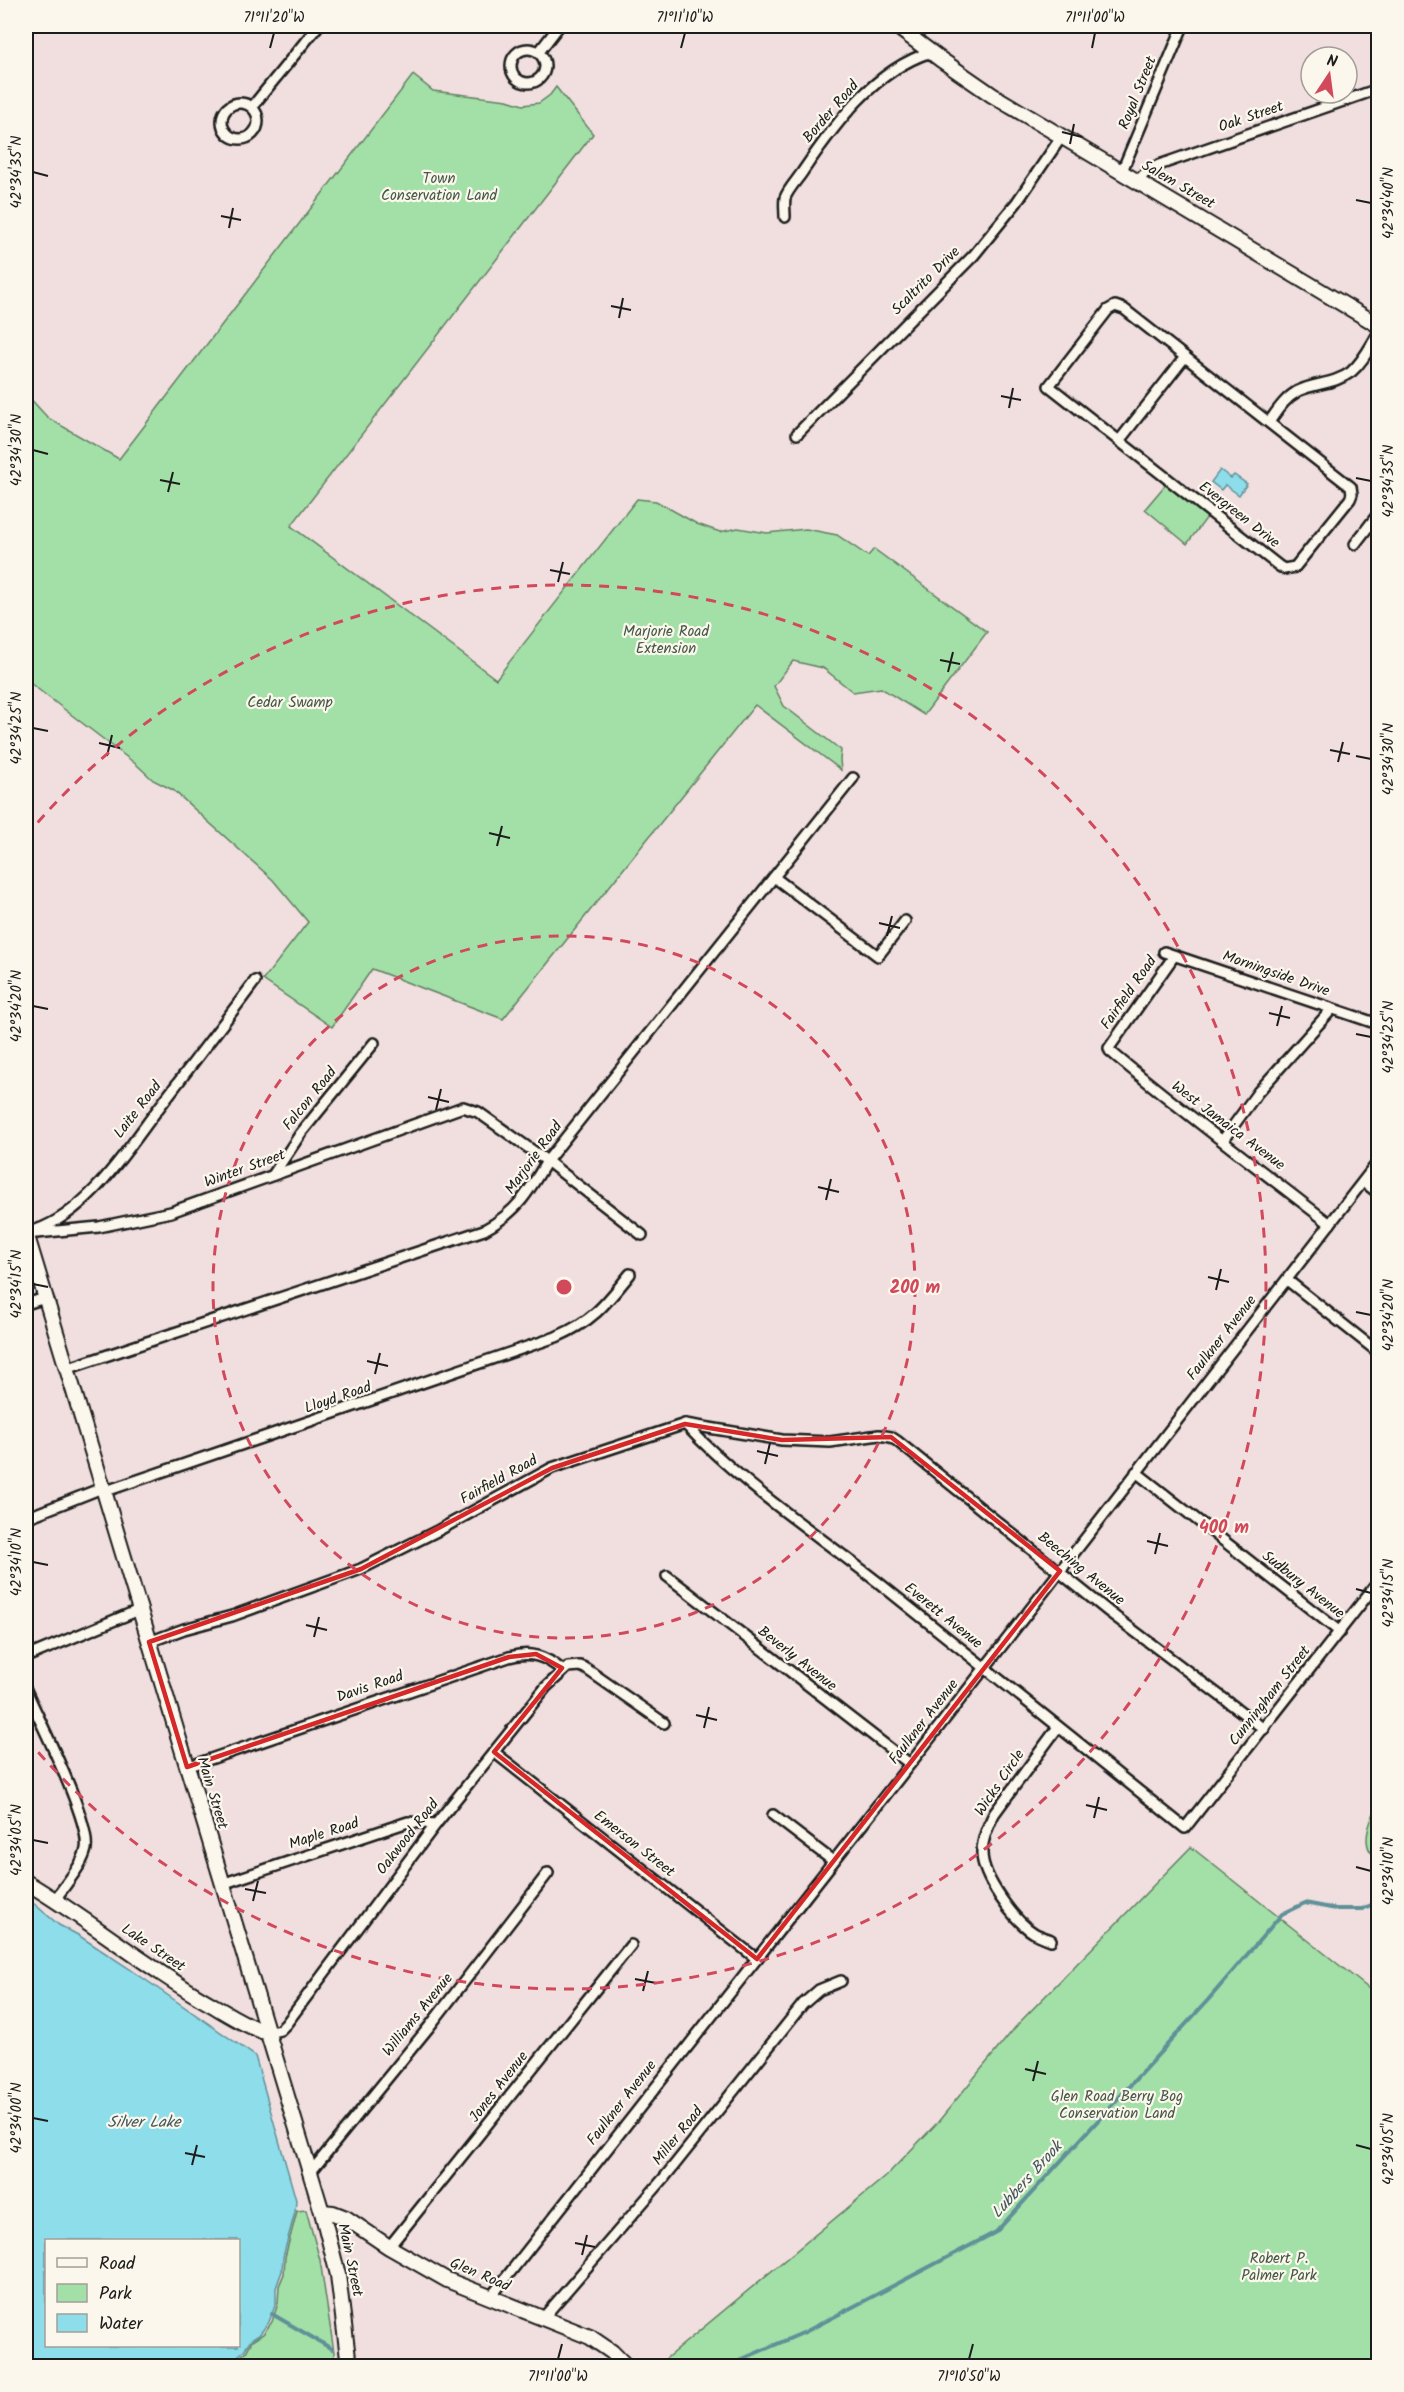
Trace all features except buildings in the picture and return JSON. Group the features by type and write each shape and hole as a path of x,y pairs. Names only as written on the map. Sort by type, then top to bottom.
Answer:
{"street":[{"path":"252,107 318,26"},
{"path":"539,52 559,26"},
{"name":"Salem Street","path":"896,26 960,74 1378,325"},
{"name":"Royal Street","path":"1122,171 1183,26"},
{"name":"Border Road","path":"785,217 785,198 817,150 845,114 884,77 910,58 931,52"},
{"name":"Oak Street","path":"1138,181 1147,171 1159,165 1378,89"},
{"path":"242,103 252,107 257,114 258,122 254,133 248,138 240,139 233,138 226,133 222,118 228,108 242,103"},
{"name":"Scaltrito Drive","path":"796,434 974,255 1017,202 1062,136"},
{"name":"Evergreen Drive","path":"1115,306 1124,309 1185,357 1347,483 1352,491 1350,499 1336,517 1300,563 1291,569 1279,566 1049,386 1108,310 1115,306"},
{"path":"1269,422 1287,399 1296,392 1341,378 1350,372 1365,356 1378,334"},
{"path":"1119,441 1185,357"},
{"path":"1355,544 1378,514"},
{"name":"Marjorie Road","path":"66,1369 484,1230 514,1210 530,1190 547,1161 853,778"},
{"path":"774,877 878,956 905,921"},
{"name":"Morningside Drive","path":"1164,952 1378,1024"},
{"name":"Fairfield Road","path":"1109,1048 1174,956"},
{"name":"Laite Road","path":"26,1234 52,1223 85,1199 128,1149 255,981"},
{"path":"1223,1140 1258,1092 1332,1009"},
{"name":"Falcon Road","path":"273,1175 297,1140 374,1043"},
{"name":"West Jamaica Avenue","path":"1109,1048 1171,1102 1330,1224"},
{"name":"Winter Street","path":"26,1234 75,1230 150,1217 426,1122 459,1107 468,1107 547,1161"},
{"path":"547,1161 642,1235"},
{"name":"Faulkner Avenue","path":"490,2298 910,1764 1378,1162"},
{"path":"1364,1182 1378,1193"},
{"name":"Main Street","path":"26,1234 322,2212 338,2275 350,2367"},
{"name":"Lloyd Road","path":"26,1518 103,1490 290,1430 556,1337 575,1329 596,1314 630,1274"},
{"path":"1287,1280 1378,1352"},
{"path":"26,1304 45,1298"},
{"name":"Fairfield Road","path":"149,1642 184,1629 231,1616 361,1569 439,1530 552,1468 685,1424 782,1440 830,1442 879,1436"},
{"name":"Everett Avenue","path":"685,1424 704,1445 741,1477 878,1582 1185,1828"},
{"name":"Beeching Avenue","path":"879,1436 891,1437 897,1441 1109,1612 1264,1729"},
{"name":"Sudbury Avenue","path":"1136,1472 1340,1632"},
{"name":"Beverly Avenue","path":"667,1576 910,1764"},
{"name":"Cunningham Street","path":"1185,1828 1378,1581"},
{"path":"26,1657 139,1610"},
{"name":"Davis Road","path":"187,1767 508,1657 536,1654 545,1657 562,1670"},
{"path":"562,1670 580,1666 664,1723"},
{"name":"Oakwood Road","path":"267,2033 280,2030 286,2024 436,1824 562,1670"},
{"path":"26,1690 74,1799 86,1838 84,1854 55,1900"},
{"name":"Wicks Circle","path":"1051,1940 1032,1932 999,1896 984,1868 982,1854 987,1827 994,1814 1058,1727"},
{"name":"Emerson Street","path":"494,1752 757,1959"},
{"path":"773,1815 833,1861"},
{"name":"Maple Road","path":"222,1884 408,1822 436,1824"},
{"name":"Williams Avenue","path":"310,2173 548,1874"},
{"name":"Lake Street","path":"26,1882 183,1988 248,2026 267,2033"},
{"name":"Jones Avenue","path":"389,2247 631,1946"},
{"name":"Miller Road","path":"543,2318 670,2170 803,2004 819,1990 841,1981"},
{"name":"Glen Road","path":"322,2212 333,2212 346,2217 427,2270 490,2298 590,2337 612,2352 626,2367"}],"highlighted area":[{"path":"685,1424 782,1440 891,1437 1060,1571 757,1959 494,1752 562,1668 536,1654 509,1657 187,1767 149,1642 361,1569 552,1468"}],"green space":[{"path":"413,75 433,91 507,100 523,105 539,103 556,87 593,134 291,526 496,679 637,499 656,501 697,524 720,532 738,528 767,533 806,529 837,535 868,556 874,549 987,632 924,715 881,688 853,692 823,668 793,661 774,686 784,706 841,750 841,770 755,705 503,1019 372,969 332,1027 263,980 308,922 273,880 173,790 153,780 137,765 26,680 26,394 48,418 119,459"},
{"path":"1166,484 1208,516 1187,544 1145,509"},
{"path":"1378,1805 1378,1858 1368,1848 1367,1841 1369,1826"},
{"name":"Glen Road Berry Bog Conservation Land","path":"1191,1847 1378,1996 1378,2366 657,2366 886,2176 938,2122 1018,2024"},
{"path":"306,2210 320,2260 334,2352 334,2366 229,2366 246,2352 252,2341 263,2334 272,2322 297,2211"}],"water":[{"path":"1220,470 1231,478 1234,475 1247,484 1239,495 1225,485 1221,490 1211,482"},
{"name":"Silver Lake","path":"26,1897 59,1925 130,1969 255,2056 296,2200 295,2212 276,2288 276,2303 269,2322 259,2335 251,2340 244,2351 225,2366 26,2366"}],"waterway":[{"name":"Lubbers Brook","path":"726,2366 805,2332 996,2232 1208,2000 1282,1914 1305,1903 1336,1909 1362,1909 1378,1902"},
{"path":"272,2314 332,2349"}],"park label":[{"name":"Town Conservation Land","path":"439,188"},
{"name":"Marjorie Road Extension","path":"666,640"},
{"name":"Cedar Swamp","path":"290,703"},
{"name":"Robert P. Palmer Park","path":"1279,2268"}]}
